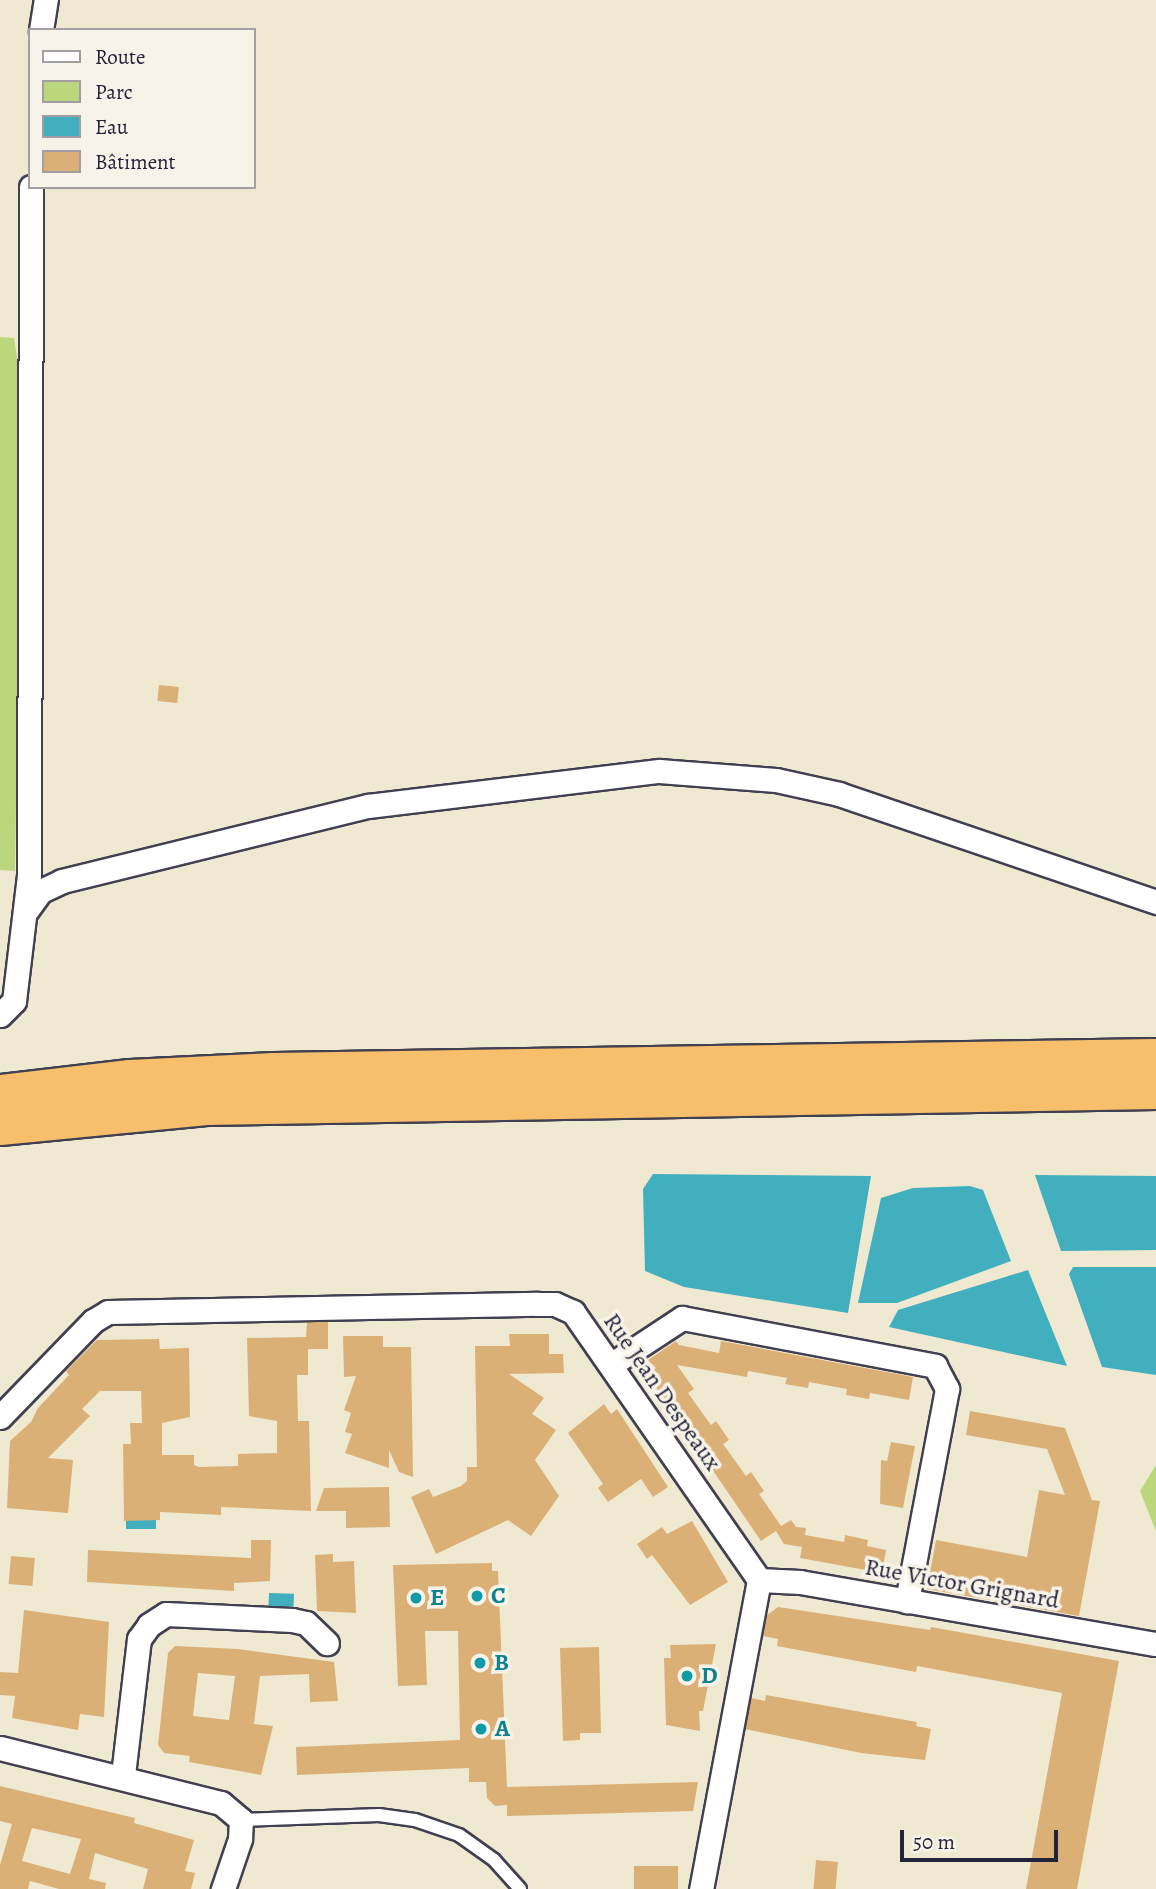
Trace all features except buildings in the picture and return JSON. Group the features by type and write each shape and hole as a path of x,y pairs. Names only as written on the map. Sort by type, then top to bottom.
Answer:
{"highway":[{"path":"0,1068 123,1054 244,1050 500,1054 585,1068"},
{"path":"0,1094 217,1074 1156,1058"},
{"path":"0,1126 206,1107 1156,1090"}],"street":[{"path":"41,28 46,0"},
{"path":"0,1016 14,1001 27,909 31,189"},
{"path":"27,909 41,891 62,881 368,806 659,771 776,780 839,793 1156,902"},
{"name":"Rue Jean Despeaux","path":"0,1417 93,1321 108,1312 555,1304 573,1312 612,1364 759,1580"},
{"path":"612,1364 682,1318 934,1366 947,1389 907,1601"},
{"path":"701,1889 759,1580"},
{"name":"Rue Victor Grignard","path":"759,1580 800,1582 1156,1644"},
{"path":"123,1775 139,1639 149,1625 166,1614 292,1620 306,1623 327,1643"},
{"path":"0,1748 123,1775 221,1803 241,1820 240,1839 223,1889"}],"lane":[{"path":"241,1820 379,1815 415,1820 459,1835 494,1860 520,1889"}],"green space":[{"path":"0,337 14,338 22,387 15,871 0,870"},
{"path":"1156,1465 1156,1531 1140,1491"}],"water":[{"path":"653,1174 871,1176 848,1313 684,1287 645,1271 643,1189"},
{"path":"1035,1175 1156,1176 1156,1250 1061,1251"},
{"path":"970,1186 983,1190 1011,1261 897,1303 858,1303 881,1198 913,1188"},
{"path":"1073,1267 1156,1267 1156,1375 1102,1367 1069,1274"},
{"path":"1028,1270 1067,1366 889,1327 898,1310"},
{"path":"126,1518 156,1518 156,1529 126,1529"},
{"path":"269,1593 294,1594 294,1607 269,1606"}],"place":[{"name":"C","path":"477,1596"},
{"name":"E","path":"416,1598"},
{"name":"B","path":"480,1663"},
{"name":"D","path":"687,1676"},
{"name":"A","path":"481,1729"}]}
